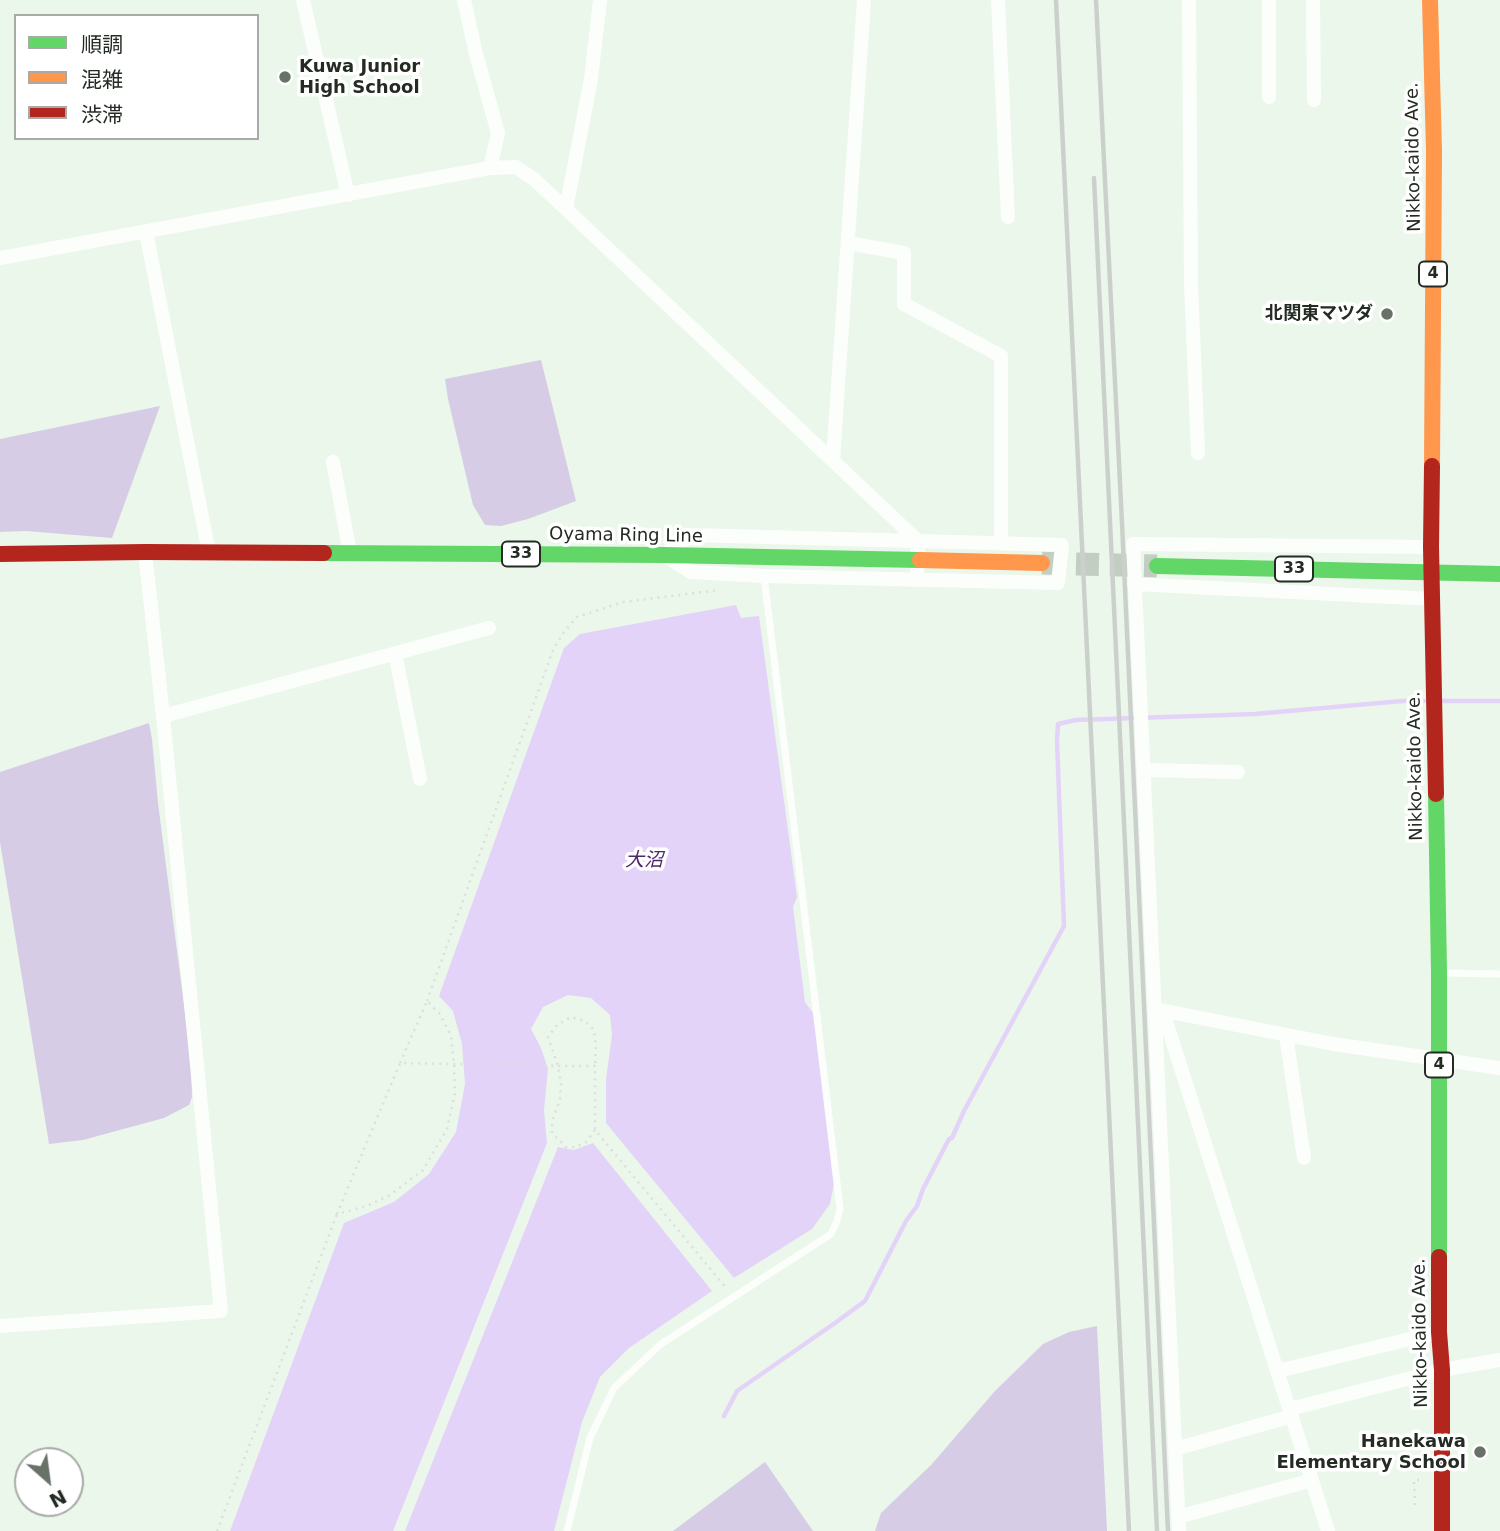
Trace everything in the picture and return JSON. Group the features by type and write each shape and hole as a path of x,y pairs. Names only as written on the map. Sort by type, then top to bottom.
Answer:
{"main road":[{"name":"Nikko-kaido Ave.","path":"1430,0 1434,151 1431,572 1439,972 1442,1531"},
{"name":"Oyama Ring Line","path":"0,554 145,552 664,555 1042,563"},
{"name":"33","path":"1157,566 1500,574"}],"street":[{"path":"303,0 348,195"},
{"path":"464,0 498,132 490,168"},
{"path":"566,209 591,79 600,0"},
{"path":"833,460 864,0"},
{"path":"998,0 1008,217"},
{"path":"1189,0 1191,285 1198,453"},
{"path":"1269,0 1269,97"},
{"path":"1313,0 1314,100"},
{"path":"0,258 490,168 516,167 536,180 918,541 917,579"},
{"path":"146,232 209,553"},
{"path":"848,243 904,253 904,304 1001,356 1001,543"},
{"path":"333,462 350,553"},
{"path":"690,535 1001,543 1062,545 1058,583 691,572 664,555 690,535"},
{"path":"1312,1480 1178,1524 1133,544 1431,547"},
{"path":"0,1326 221,1311 145,552"},
{"path":"1134,584 1432,598"},
{"path":"163,716 489,628"},
{"path":"395,653 420,779"},
{"path":"1144,770 1238,772"},
{"path":"1155,1009 1333,1044 1500,1068"},
{"path":"1155,1009 1166,1021 1328,1531"},
{"path":"1286,1035 1304,1158"},
{"path":"1278,1371 1439,1332"},
{"path":"1175,1449 1442,1370 1500,1360"}],"lane":[{"path":"567,1531 590,1438 614,1388 661,1344 831,1234 837,1222 839,1208 764,576"},
{"path":"1439,972 1500,974"}],"path":[{"path":"217,1531 337,1214 427,1001 553,650 577,617 623,602 730,589"},
{"path":"337,1214 367,1206 390,1195 423,1170 447,1129 455,1093 452,1035 427,1001"},
{"path":"571,1017 585,1021 594,1030 596,1047 595,1130 586,1142 576,1147 566,1147 552,1133 552,1122 560,1099 558,1066 548,1037 556,1025 571,1017"},
{"path":"400,1063 595,1066"},
{"path":"595,1130 733,1297"},
{"path":"1415,1505 1414,1480 1420,1480 1420,1490"}],"shaded area":[{"path":"541,360 576,501 528,519 501,526 485,525 473,505 445,379"},
{"path":"160,406 112,538 26,531 0,532 0,439"},
{"path":"149,723 191,1060 192,1097 189,1105 164,1118 83,1140 49,1144 0,842 0,772"},
{"path":"1097,1326 1107,1531 875,1531 881,1513 931,1465 995,1391 1043,1344 1069,1332"},
{"path":"765,1462 813,1531 673,1531"}],"water":[{"name":"大沼","path":"736,605 741,618 759,616 797,897 793,907 805,1002 813,1013 835,1178 830,1204 812,1229 734,1278 606,1123 606,1079 612,1035 610,1015 591,998 568,995 543,1007 531,1029 548,1069 544,1110 547,1143 393,1531 230,1531 344,1223 394,1202 429,1174 456,1132 465,1084 462,1044 453,1011 439,996 564,648 580,634"},
{"path":"593,1143 712,1291 629,1348 600,1377 582,1422 554,1531 405,1531 558,1147 574,1150"}],"waterway":[{"path":"724,1416 737,1391 865,1301 1064,926 1058,724 1076,720 1255,714 1424,701"},
{"path":"1443,701 1500,701"}],"tunnel":[{"path":"1042,563 1157,566"}],"railway":[{"path":"1056,0 1129,1531"},
{"path":"1096,0 1168,1531"},
{"path":"1094,178 1157,1531"}],"traffic: fast":[{"path":"324,553 920,560"},
{"path":"1157,566 1500,574"},
{"path":"1436,794 1439,1257"}],"traffic: slow":[{"path":"1430,0 1434,151 1432,466"},
{"path":"920,560 1042,563"}],"traffic: jam":[{"path":"1432,466 1436,794"},
{"path":"0,554 324,553"},
{"path":"1439,1257 1442,1531"}],"place":[{"name":"Kuwa Junior High School","path":"285,77"},
{"name":"北関東マツダ","path":"1387,314"},
{"name":"Hanekawa Elementary School","path":"1480,1452"}]}
